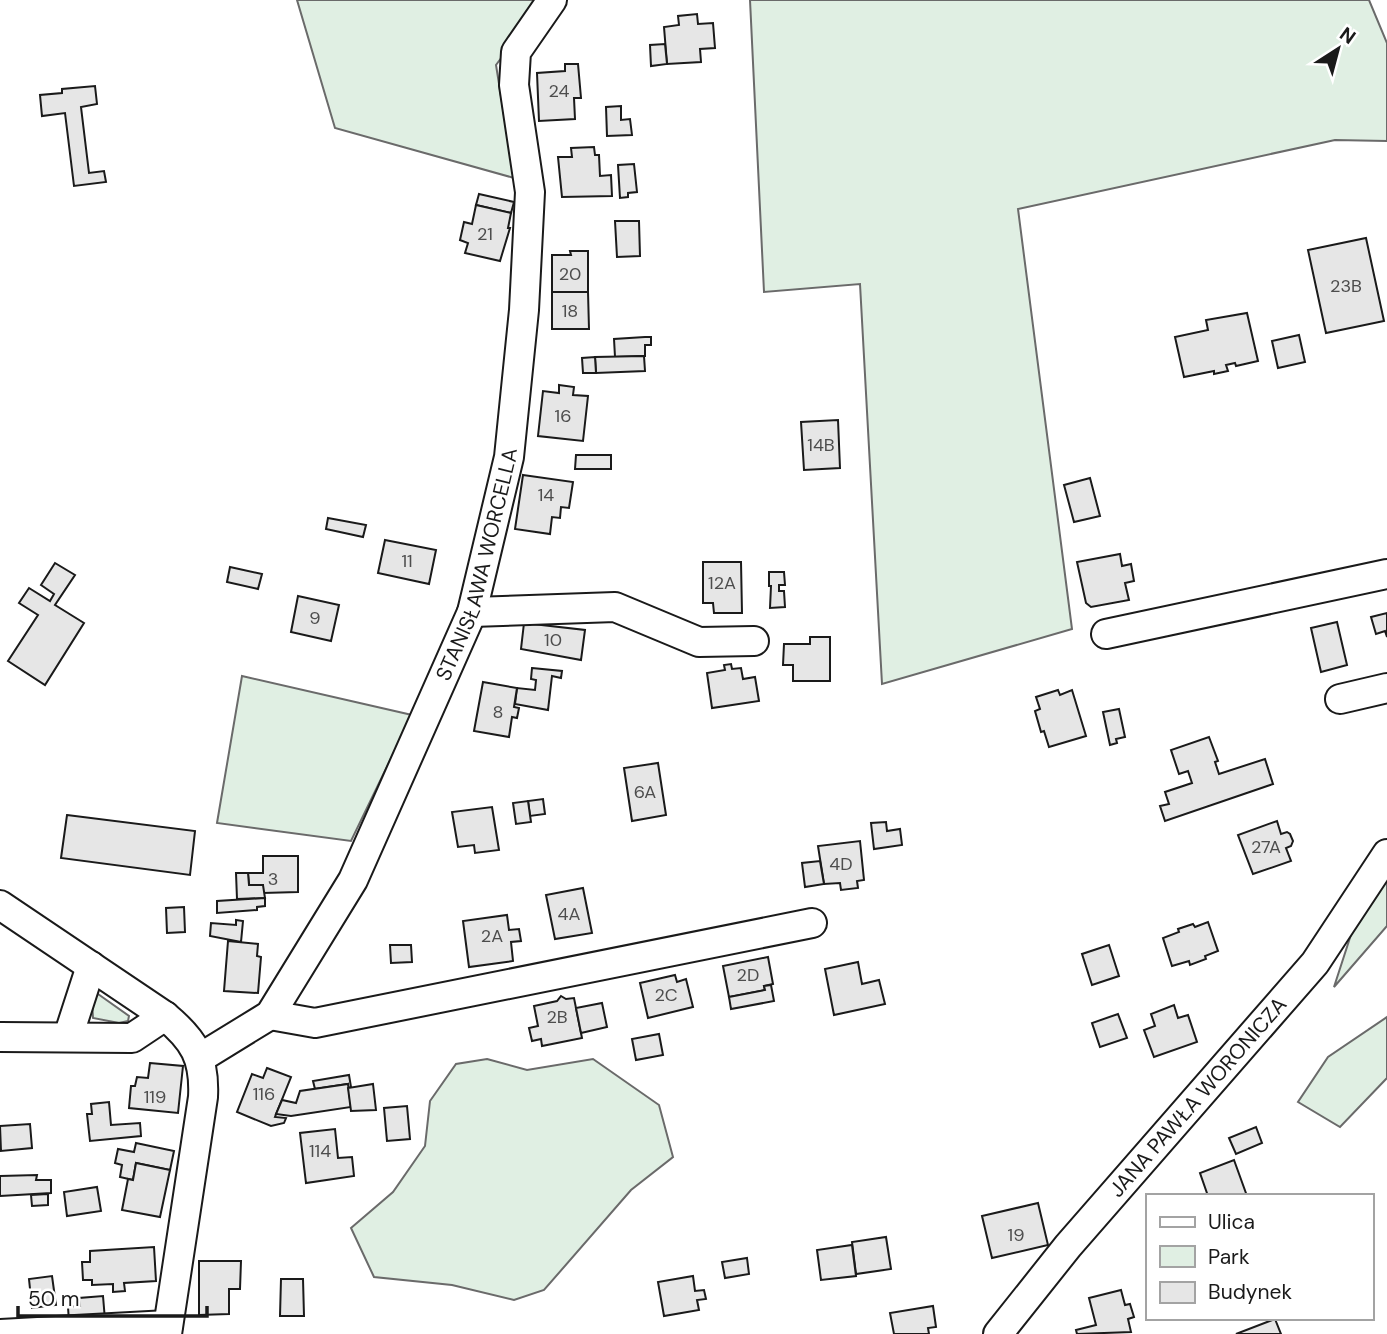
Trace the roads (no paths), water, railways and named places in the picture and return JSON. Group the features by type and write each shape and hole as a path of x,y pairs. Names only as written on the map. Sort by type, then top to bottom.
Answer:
{"street":[{"name":"STANISŁAWA WORCELLA","path":"200,1058 270,1015 352,880 472,612 509,457 524,310 530,192 514,85 516,52 552,0"},
{"path":"1106,634 1387,574"},
{"path":"472,612 615,607 699,642 754,641"},
{"path":"1340,699 1387,688"},
{"name":"JANA PAWŁA WORONICZA","path":"998,1334 1068,1246 1315,963 1387,854"},
{"path":"0,905 165,1016 187,1035 200,1058 204,1083 201,1118 167,1329 0,1334"},
{"path":"270,1015 315,1023 812,923"},
{"path":"68,1037 91,966"},
{"path":"0,1037 132,1038 165,1016"}]}
